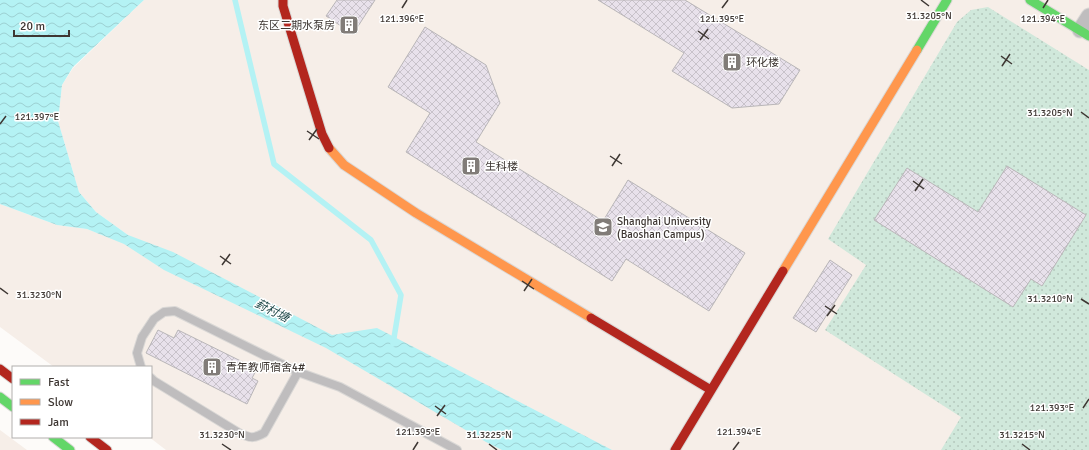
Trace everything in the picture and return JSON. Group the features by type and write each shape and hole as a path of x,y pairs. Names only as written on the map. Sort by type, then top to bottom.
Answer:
{"street":[{"path":"283,0 322,134 330,150 344,165 416,213 711,390"},
{"path":"675,450 947,0"},
{"path":"1030,0 1085,33 1089,16"},
{"path":"0,369 12,378"},
{"path":"0,397 12,406"},
{"path":"91,438 107,450"},
{"path":"57,441 70,450"}],"lane":[{"path":"142,366 137,353 142,337 154,319 164,312 175,311 298,372 340,386 458,450"},
{"path":"152,379 250,438 257,437 264,433 298,372"}],"shaded area":[{"name":"Shanghai University (Baoshan Campus)","path":"144,0 1089,0 1089,450 166,450 150,438 152,438 152,366 53,366 0,327 0,204 57,225 87,229 105,236 128,235 96,212 79,192 58,121 62,85 73,68"},
{"path":"0,430 27,450 0,450"}],"green space":[{"path":"988,7 1089,70 1089,450 941,450 961,417 825,330 866,265 828,239 957,22 971,10"}],"water":[{"name":"葑村塘","path":"0,0 144,0 73,67 62,85 58,121 79,192 96,212 128,235 173,252 332,335 377,328 612,450 502,450 326,348 164,270 124,244 87,229 57,225 0,204"}],"building":[{"name":"东区二期水泵房","path":"337,0 375,0 353,34 326,16"},
{"name":"环化楼","path":"598,0 685,0 800,70 779,104 732,108 672,71 684,53"},
{"name":"生科楼","path":"425,27 486,65 500,103 476,142 603,221 628,180 745,253 709,311 626,259 612,281 406,152 430,113 388,87"},
{"path":"1007,166 1086,215 1042,286 1031,279 1013,307 874,220 907,168 978,212"},
{"path":"830,260 852,275 816,332 793,318"},
{"name":"青年教师宿舍4#","path":"158,330 174,338 178,330 257,369 252,378 258,381 247,404 146,353"}],"waterway":[{"path":"235,0 274,164 371,240 401,295 393,344"}],"traffic: fast":[{"path":"917,50 947,0"},
{"path":"1030,0 1089,36"},
{"path":"0,397 12,406"},
{"path":"54,438 70,450"}],"traffic: slow":[{"path":"783,271 917,50"},
{"path":"329,148 344,165 416,213 591,318"}],"traffic: jam":[{"path":"283,0 283,6 322,134 329,148"},
{"path":"675,450 783,271"},
{"path":"591,318 711,390"},
{"path":"0,369 12,378"},
{"path":"91,438 107,450"}],"place":[{"name":"东区二期水泵房","path":"349,25"},
{"name":"环化楼","path":"732,62"},
{"name":"生科楼","path":"471,166"},
{"name":"Shanghai University (Baoshan Campus)","path":"603,227"},
{"name":"青年教师宿舍4#","path":"212,367"}]}
